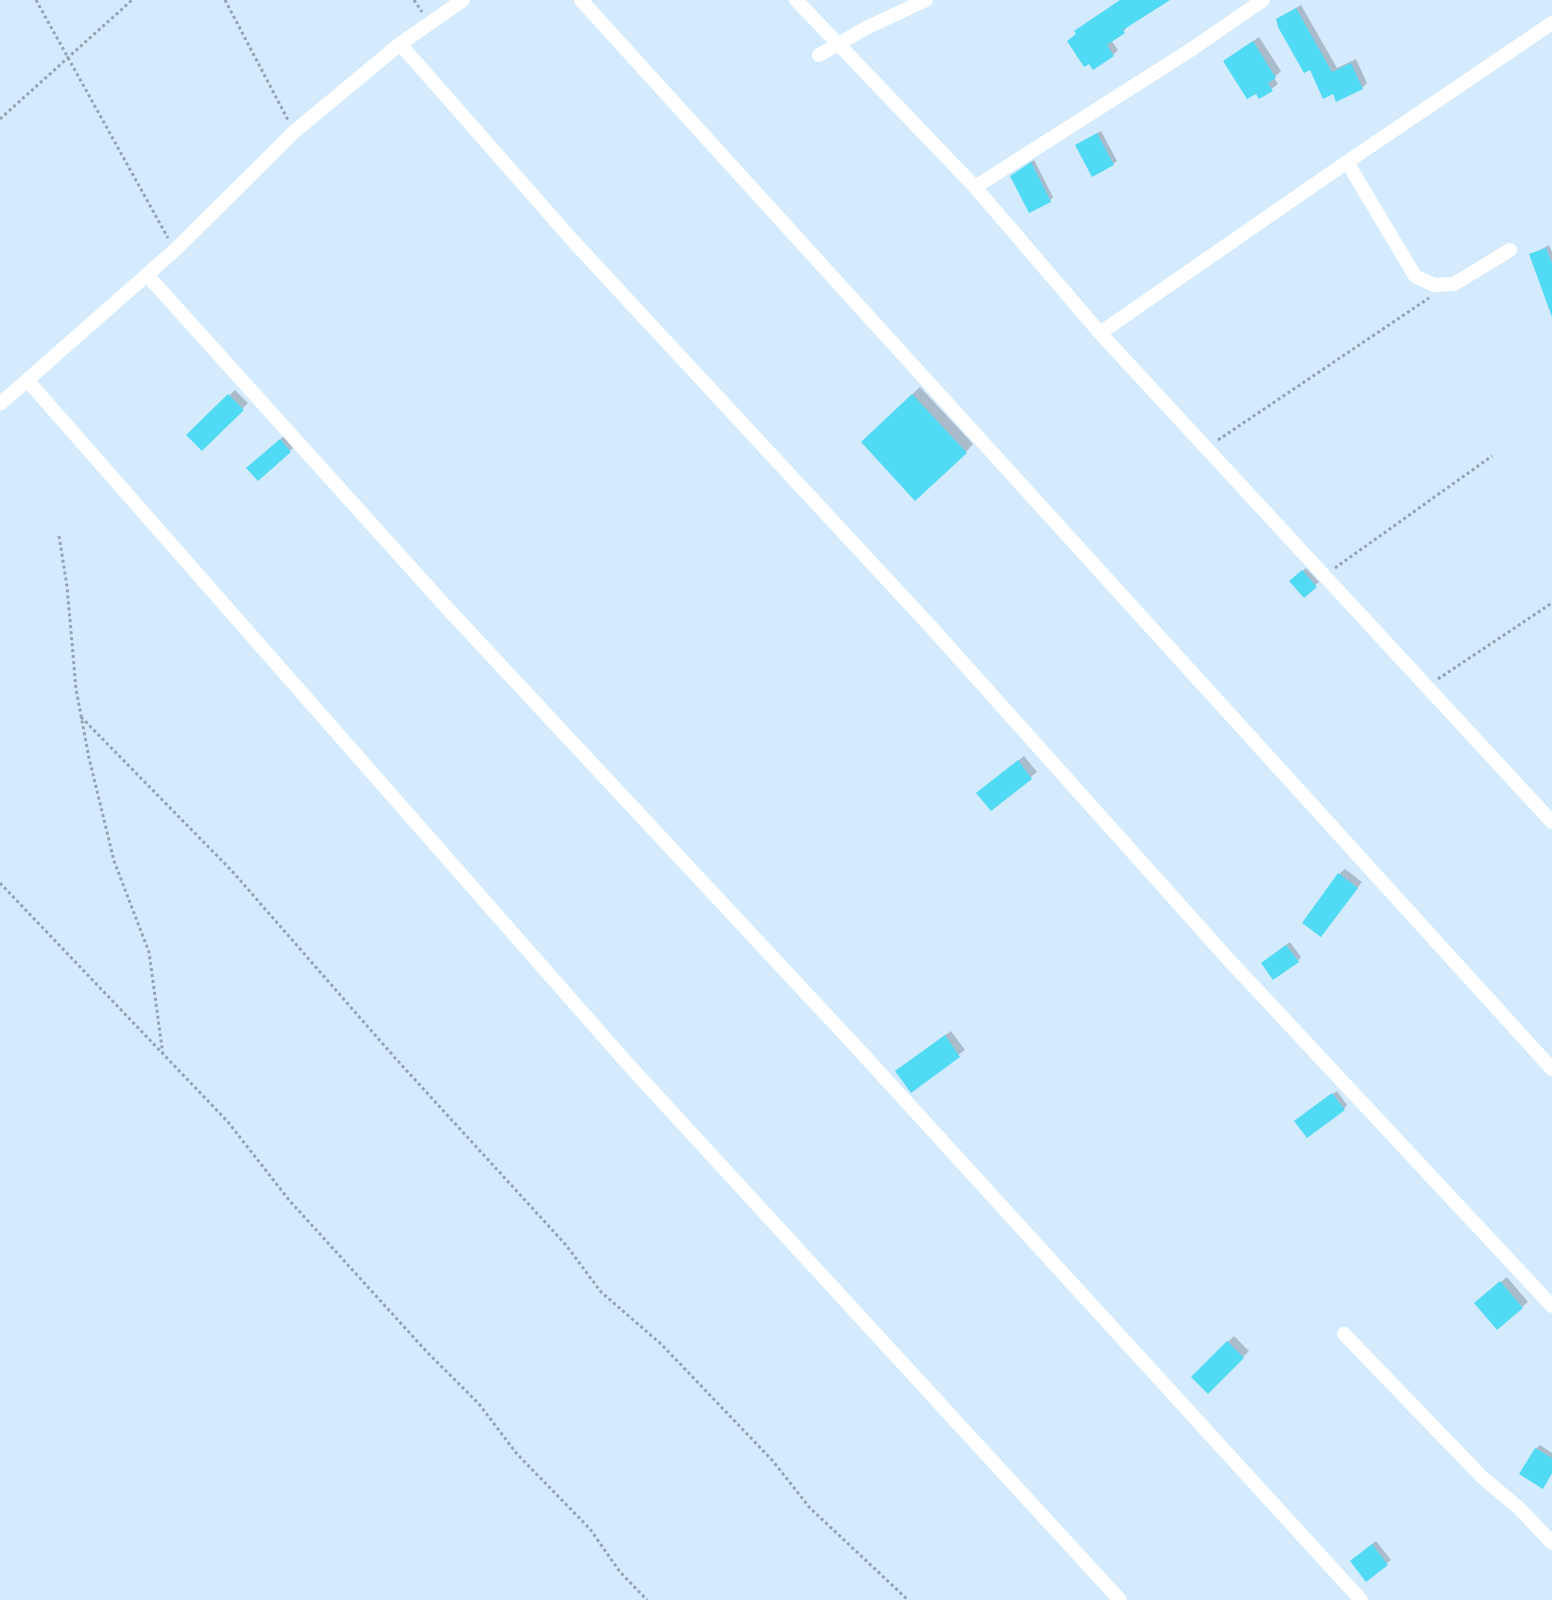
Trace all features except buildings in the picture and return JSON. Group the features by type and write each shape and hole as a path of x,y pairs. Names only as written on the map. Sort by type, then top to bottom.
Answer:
{"street":[{"path":"0,404 175,250 294,132 400,44 463,0"},
{"path":"581,0 1552,1069"},
{"path":"796,0 975,187 1100,333 1552,822"},
{"path":"819,55 837,43 926,0"},
{"path":"975,187 1192,49 1263,0"},
{"path":"1100,333 1552,23"},
{"path":"400,44 574,242 939,636 1228,960 1552,1306"},
{"path":"1347,162 1415,276 1434,285 1454,284 1510,250"},
{"path":"147,275 448,609 876,1069 1361,1600"},
{"path":"27,380 626,1062 1120,1600"},
{"path":"1344,1334 1482,1477 1520,1509 1552,1543"}],"path":[{"path":"36,0 175,250"},
{"path":"0,119 132,0"},
{"path":"225,0 294,132"},
{"path":"1206,448 1454,284"},
{"path":"1324,576 1491,456"},
{"path":"59,536 67,586 76,688 81,717 114,861 148,952 163,1057"},
{"path":"1426,686 1552,603"},
{"path":"81,717 232,871 396,1059 566,1245 601,1292 662,1344 772,1460 810,1508 908,1600"},
{"path":"0,883 163,1057 228,1122 289,1200 426,1351 479,1404 517,1454 590,1529 620,1572 647,1600"}]}
